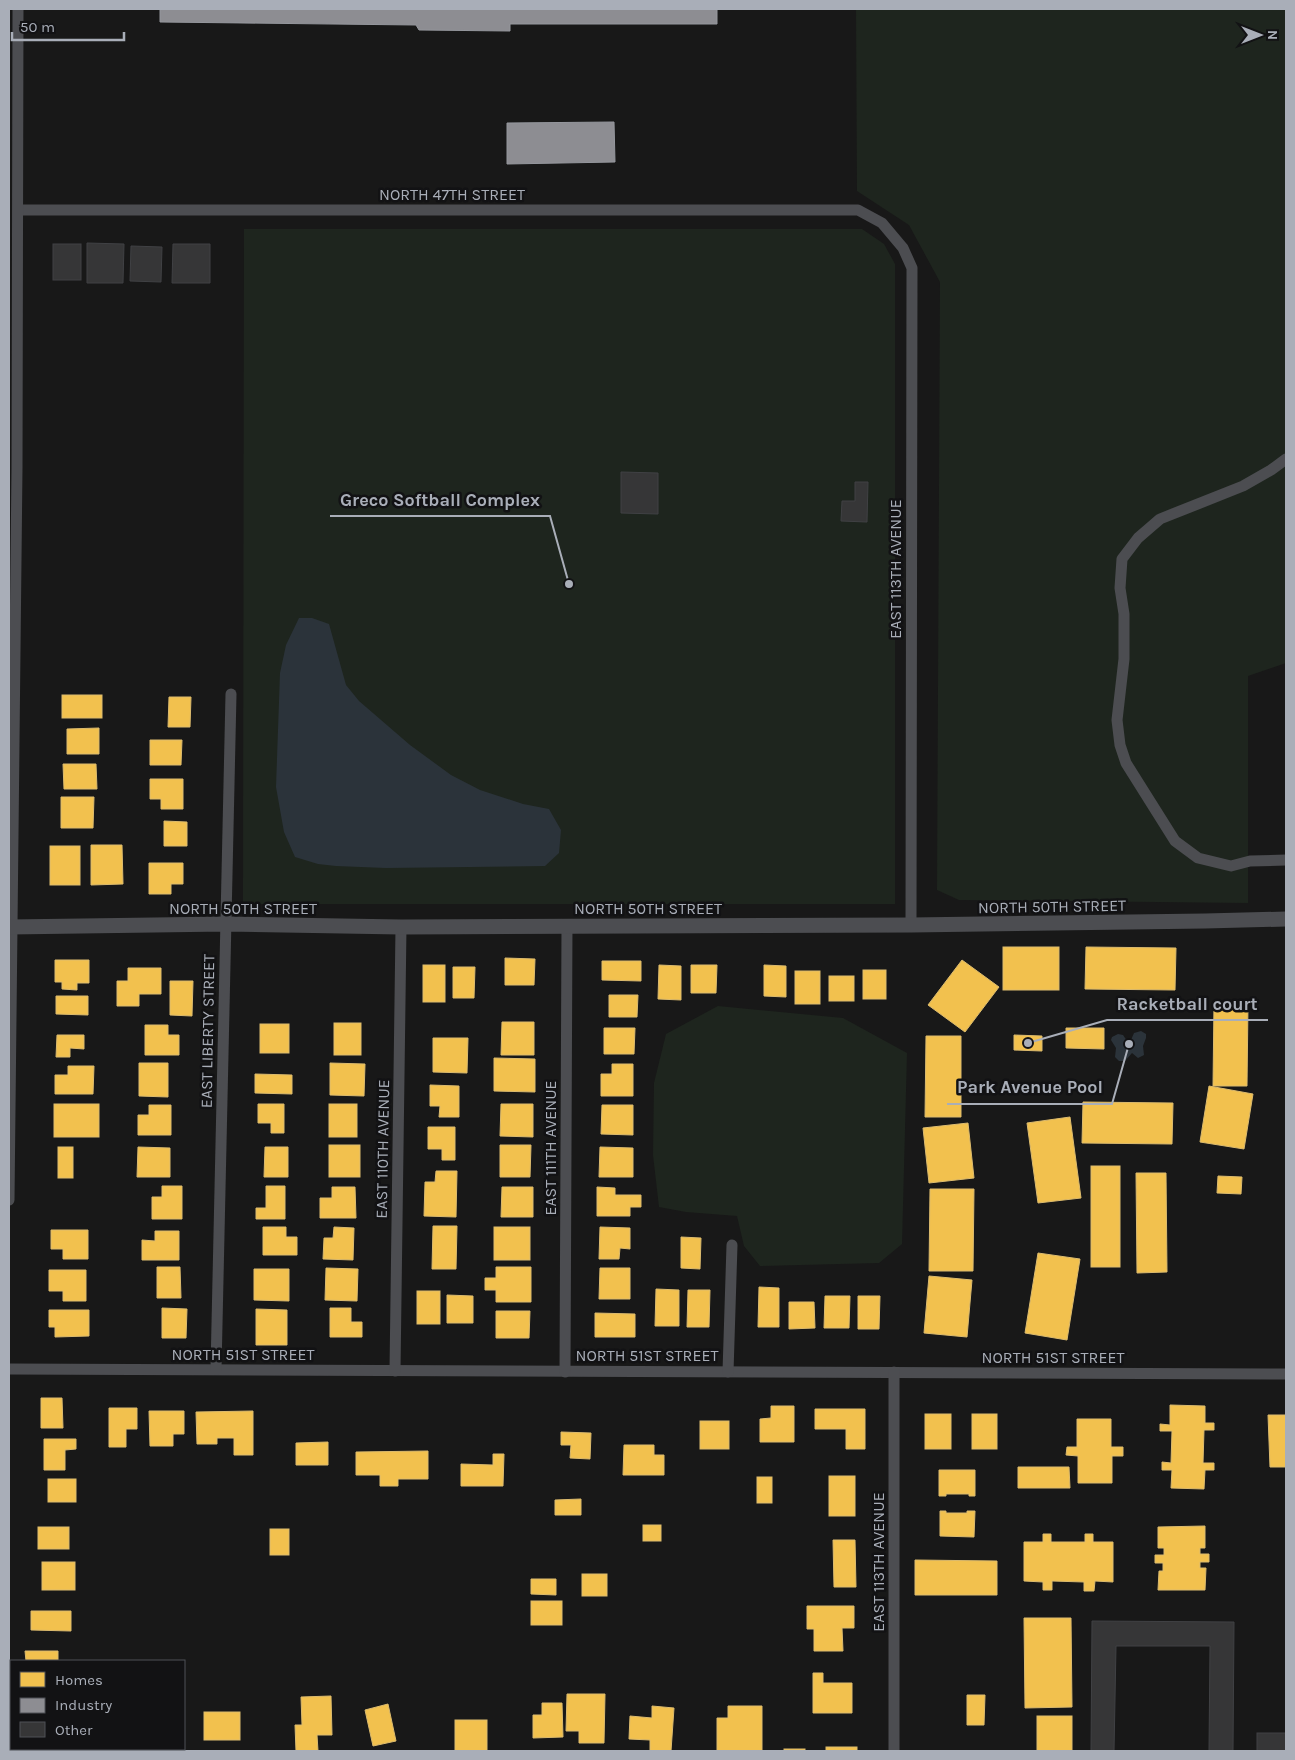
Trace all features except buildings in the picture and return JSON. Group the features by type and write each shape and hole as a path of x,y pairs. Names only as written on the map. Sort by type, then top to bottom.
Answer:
{"street":[{"path":"9,1200 13,468 18,210 18,9"},
{"name":"NORTH 47TH STREET","path":"18,210 858,210 882,223"},
{"name":"EAST 113TH AVENUE","path":"882,223 903,248 912,268 910,925"},
{"path":"1286,458 1271,470 1243,486 1160,520 1138,538 1122,559 1120,588 1124,614 1124,659 1117,720 1120,745 1126,763 1175,841 1198,858 1232,866 1250,861 1286,860"},
{"name":"EAST LIBERTY STREET","path":"216,1369 231,694"},
{"name":"NORTH 50TH STREET","path":"11,927 226,924 401,927 910,925 1286,918"},
{"name":"EAST 111TH AVENUE","path":"565,1372 568,925"},
{"name":"EAST 110TH AVENUE","path":"395,1371 401,927"},
{"path":"728,1372 732,1245"},
{"name":"NORTH 51ST STREET","path":"9,1369 1286,1374"},
{"name":"EAST 113TH AVENUE","path":"894,1372 894,1751"}],"shaded area":[{"path":"856,9 1286,9 1286,663 1248,676 1248,903 959,900 937,890 940,282 909,225 857,191"},
{"path":"244,229 862,229 884,244 895,264 895,904 243,904"},
{"path":"299,618 312,618 329,624 346,685 359,701 410,745 451,775 480,790 523,804 549,809 561,830 559,853 545,866 386,868 318,864 295,857 284,832 276,787 280,673 286,645"},
{"path":"718,1006 843,1018 907,1053 902,1244 879,1263 760,1266 744,1246 737,1216 686,1212 659,1207 653,1155 654,1083 666,1034"},
{"path":"1141,1031 1146,1034 1143,1046 1144,1055 1138,1058 1132,1053 1125,1061 1119,1061 1115,1057 1116,1048 1111,1040 1112,1037 1118,1034 1123,1035 1127,1041 1131,1040 1134,1033"}],"place":[{"name":"Greco Softball Complex","path":"569,584"},
{"name":"Racketball court","path":"1028,1043"},
{"name":"Park Avenue Pool","path":"1129,1044"}]}
